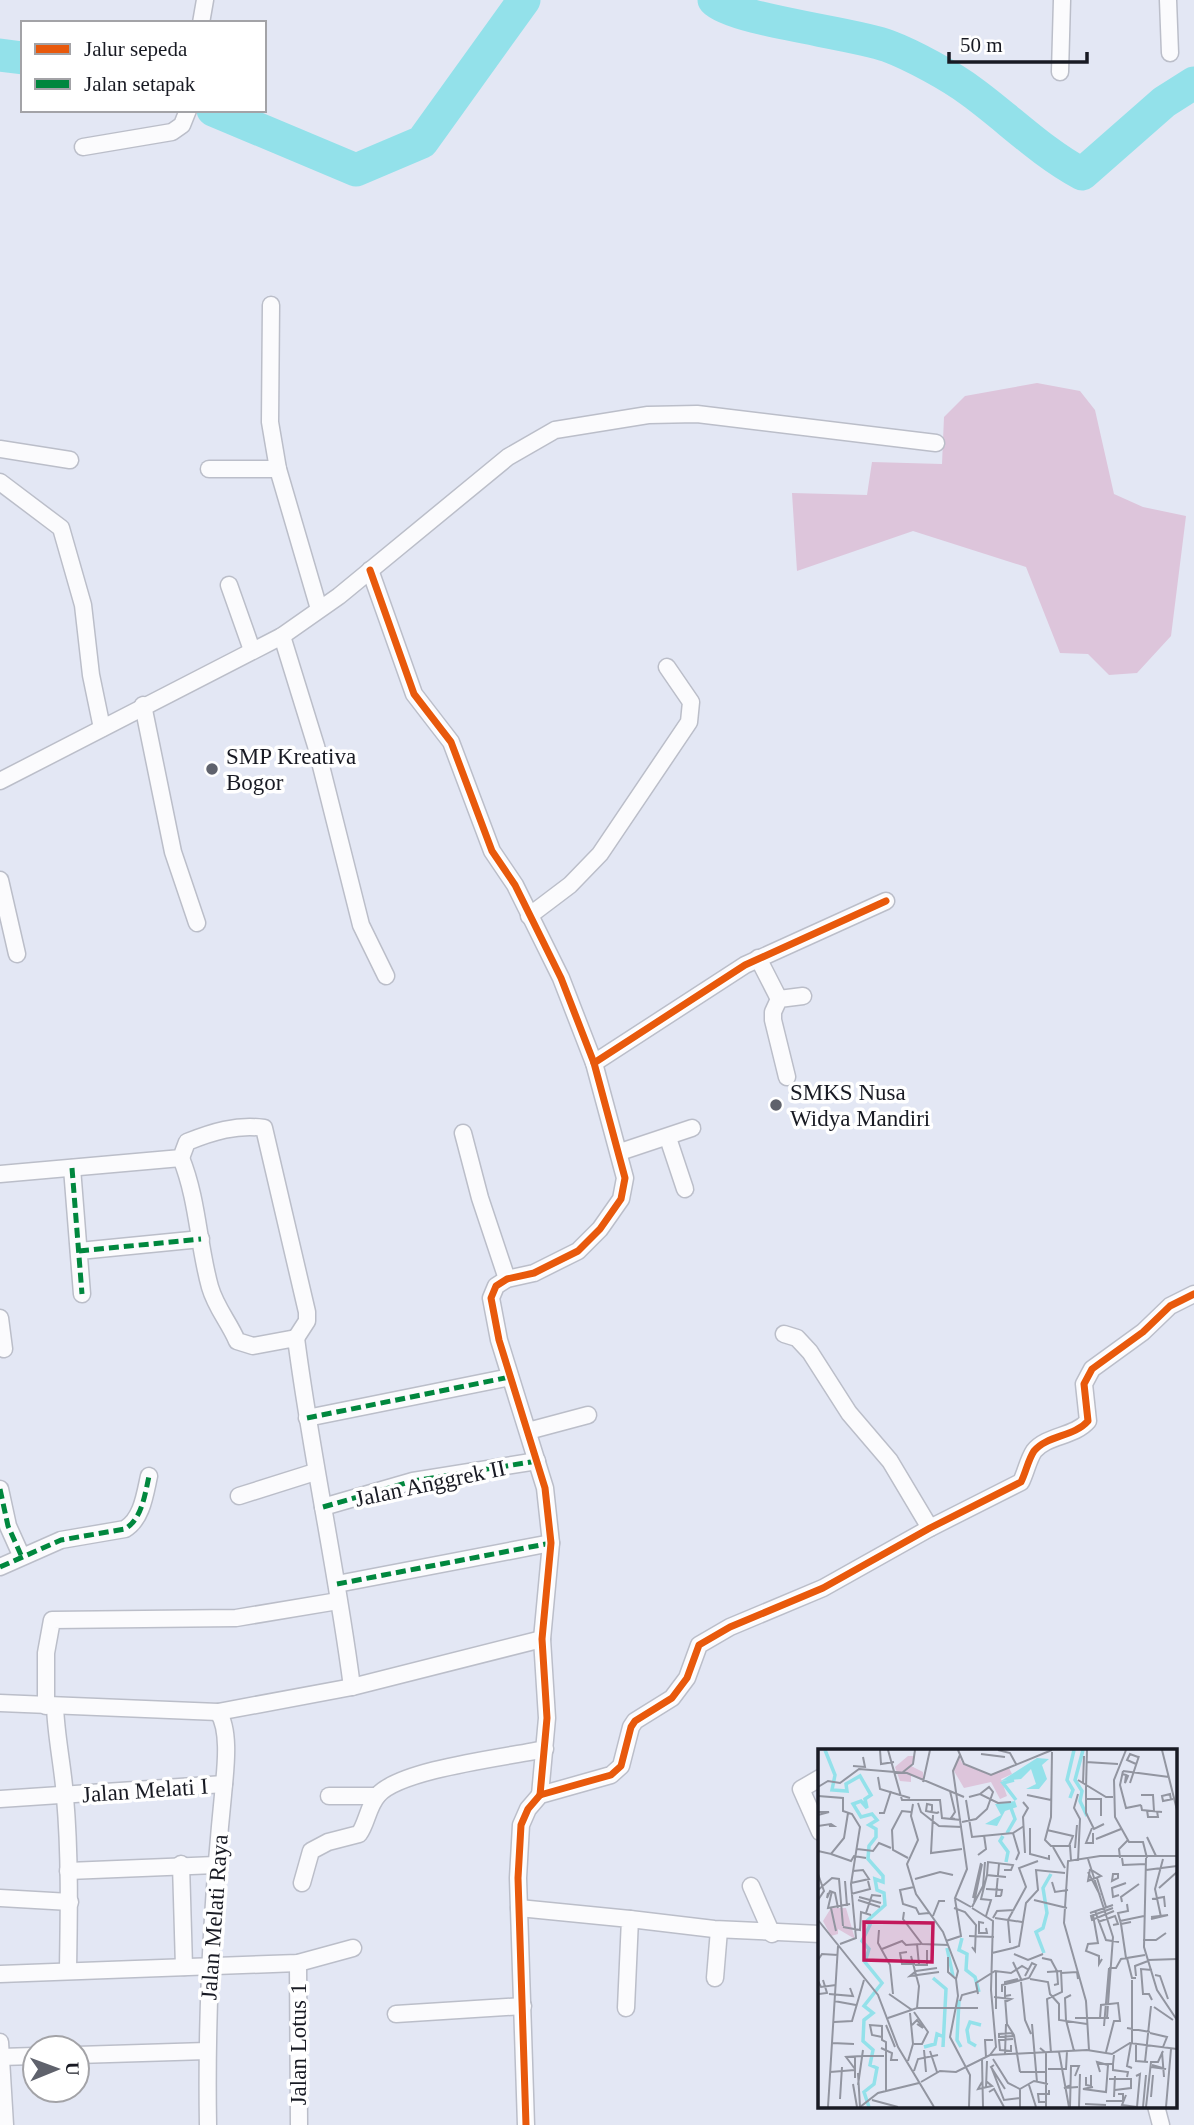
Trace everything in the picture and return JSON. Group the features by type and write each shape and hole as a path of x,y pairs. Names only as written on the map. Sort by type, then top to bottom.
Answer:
{"street":[{"path":"201,21 205,0"},
{"path":"1060,72 1062,0"},
{"path":"1168,0 1170,53"},
{"path":"83,147 172,132 182,125 188,112"},
{"path":"271,305 270,411 278,469 318,609"},
{"path":"0,781 143,705 282,636 370,570 508,457 555,430 648,415 697,414 936,443"},
{"path":"0,449 70,460"},
{"path":"209,469 278,469"},
{"path":"0,482 61,528 83,604 91,675 102,728"},
{"path":"370,570 414,694 451,742 492,851 515,885 561,978 594,1063 625,1178 621,1199 600,1229 578,1251 534,1273 507,1279 496,1286 491,1298 496,1328 545,1488 551,1544 542,1639 547,1718 540,1795"},
{"path":"229,585 252,650"},
{"path":"282,636 316,746 362,925 386,976"},
{"path":"529,916 570,885 600,854 689,722 691,702 667,667"},
{"path":"143,705 173,852 197,923"},
{"path":"0,880 17,954"},
{"path":"594,1063 702,991 758,958 886,901"},
{"path":"758,958 779,999 773,1020 788,1077"},
{"path":"779,999 803,996"},
{"path":"296,1338 253,1346 237,1341 218,1311 195,1202 181,1158 187,1142 244,1126 264,1128 307,1312 307,1321 296,1338 315,1472 352,1686"},
{"path":"620,1152 692,1128"},
{"path":"463,1133 480,1198 507,1279"},
{"path":"668,1138 685,1189"},
{"path":"0,1174 181,1158"},
{"path":"72,1168 82,1294"},
{"path":"79,1251 201,1239"},
{"path":"526,2125 519,1908 521,1825 528,1809 540,1795 611,1775 621,1766 631,1727 672,1698 687,1678 699,1645 730,1628 823,1588 930,1528 1021,1482 1029,1461 1041,1445 1079,1429 1088,1421 1084,1384 1092,1369 1143,1332 1170,1306 1194,1294"},
{"path":"0,1318 4,1349"},
{"path":"784,1334 797,1338 810,1352 838,1399 890,1461 930,1528"},
{"path":"307,1418 510,1377"},
{"path":"528,1431 589,1415"},
{"name":"Jalan Anggrek II","path":"323,1507 413,1481 537,1461"},
{"path":"239,1496 315,1472"},
{"path":"0,1567 21,1555 61,1540 125,1530 132,1525 141,1508 149,1476"},
{"path":"1,1486 8,1526 21,1555"},
{"path":"68,1969 70,1902 65,1796 46,1653 52,1620 236,1618 337,1592 551,1544"},
{"path":"0,1703 218,1712 352,1686 542,1639"},
{"name":"Jalan Melati Raya","path":"208,2125 209,1967 224,1784 225,1721 218,1712"},
{"path":"328,1796 377,1796 410,1777 545,1749"},
{"path":"818,1779 801,1790 818,1828"},
{"name":"Jalan Melati I","path":"0,1799 224,1784"},
{"path":"302,1883 311,1851 328,1842 359,1834 377,1796"},
{"path":"68,1871 181,1864 216,1865"},
{"path":"181,1864 184,1968"},
{"path":"751,1886 772,1934"},
{"path":"0,1898 70,1902"},
{"path":"519,1908 719,1930 818,1934"},
{"path":"626,2008 630,1919"},
{"path":"715,1978 719,1930"},
{"path":"0,1974 68,1969 298,1963 353,1948"},
{"name":"Jalan Lotus 1","path":"298,1963 299,2125"},
{"path":"396,2014 523,2006"},
{"path":"91,2054 207,2051"},
{"path":"5,2125 0,2052 21,2054"},
{"path":"1157,2108 1161,2125"}],"shaded area":[{"path":"1037,383 1080,391 1095,410 1114,494 1143,507 1186,516 1171,636 1137,673 1109,675 1088,654 1060,653 1026,567 913,531 797,571 792,493 867,495 872,462 942,464 944,417 965,396"}],"waterway":[{"path":"218,112 356,170 422,142 524,0"},
{"path":"714,0 744,14 872,41 908,55 963,86 1039,146 1082,174 1164,102 1194,83"},
{"path":"0,55 21,58"}],"marked path":[{"path":"72,1168 82,1294"},
{"path":"79,1251 201,1239"},
{"path":"307,1418 510,1377"},
{"path":"323,1507 413,1481 537,1461"},
{"path":"0,1567 61,1540 125,1529 139,1513 149,1476"},
{"path":"0,1489 8,1526 21,1555"},
{"path":"337,1584 551,1543"}],"cycle path":[{"path":"370,570 414,694 451,742 492,851 515,885 561,978 594,1063 625,1178 621,1199 600,1229 578,1251 534,1273 507,1279 496,1286 491,1298 499,1340 545,1488 551,1543 542,1639 547,1718 540,1795"},
{"path":"594,1063 745,965 886,901"},
{"path":"526,2125 518,1878 521,1825 528,1809 540,1795 611,1775 621,1766 631,1727 635,1721 672,1698 687,1678 699,1645 730,1627 823,1588 930,1528 1021,1482 1032,1455 1039,1446 1075,1430 1088,1421 1084,1384 1092,1369 1143,1332 1170,1306 1194,1294"}],"place":[{"name":"SMP Kreativa Bogor","path":"212,769"},
{"name":"SMKS Nusa Widya Mandiri","path":"776,1105"}]}
